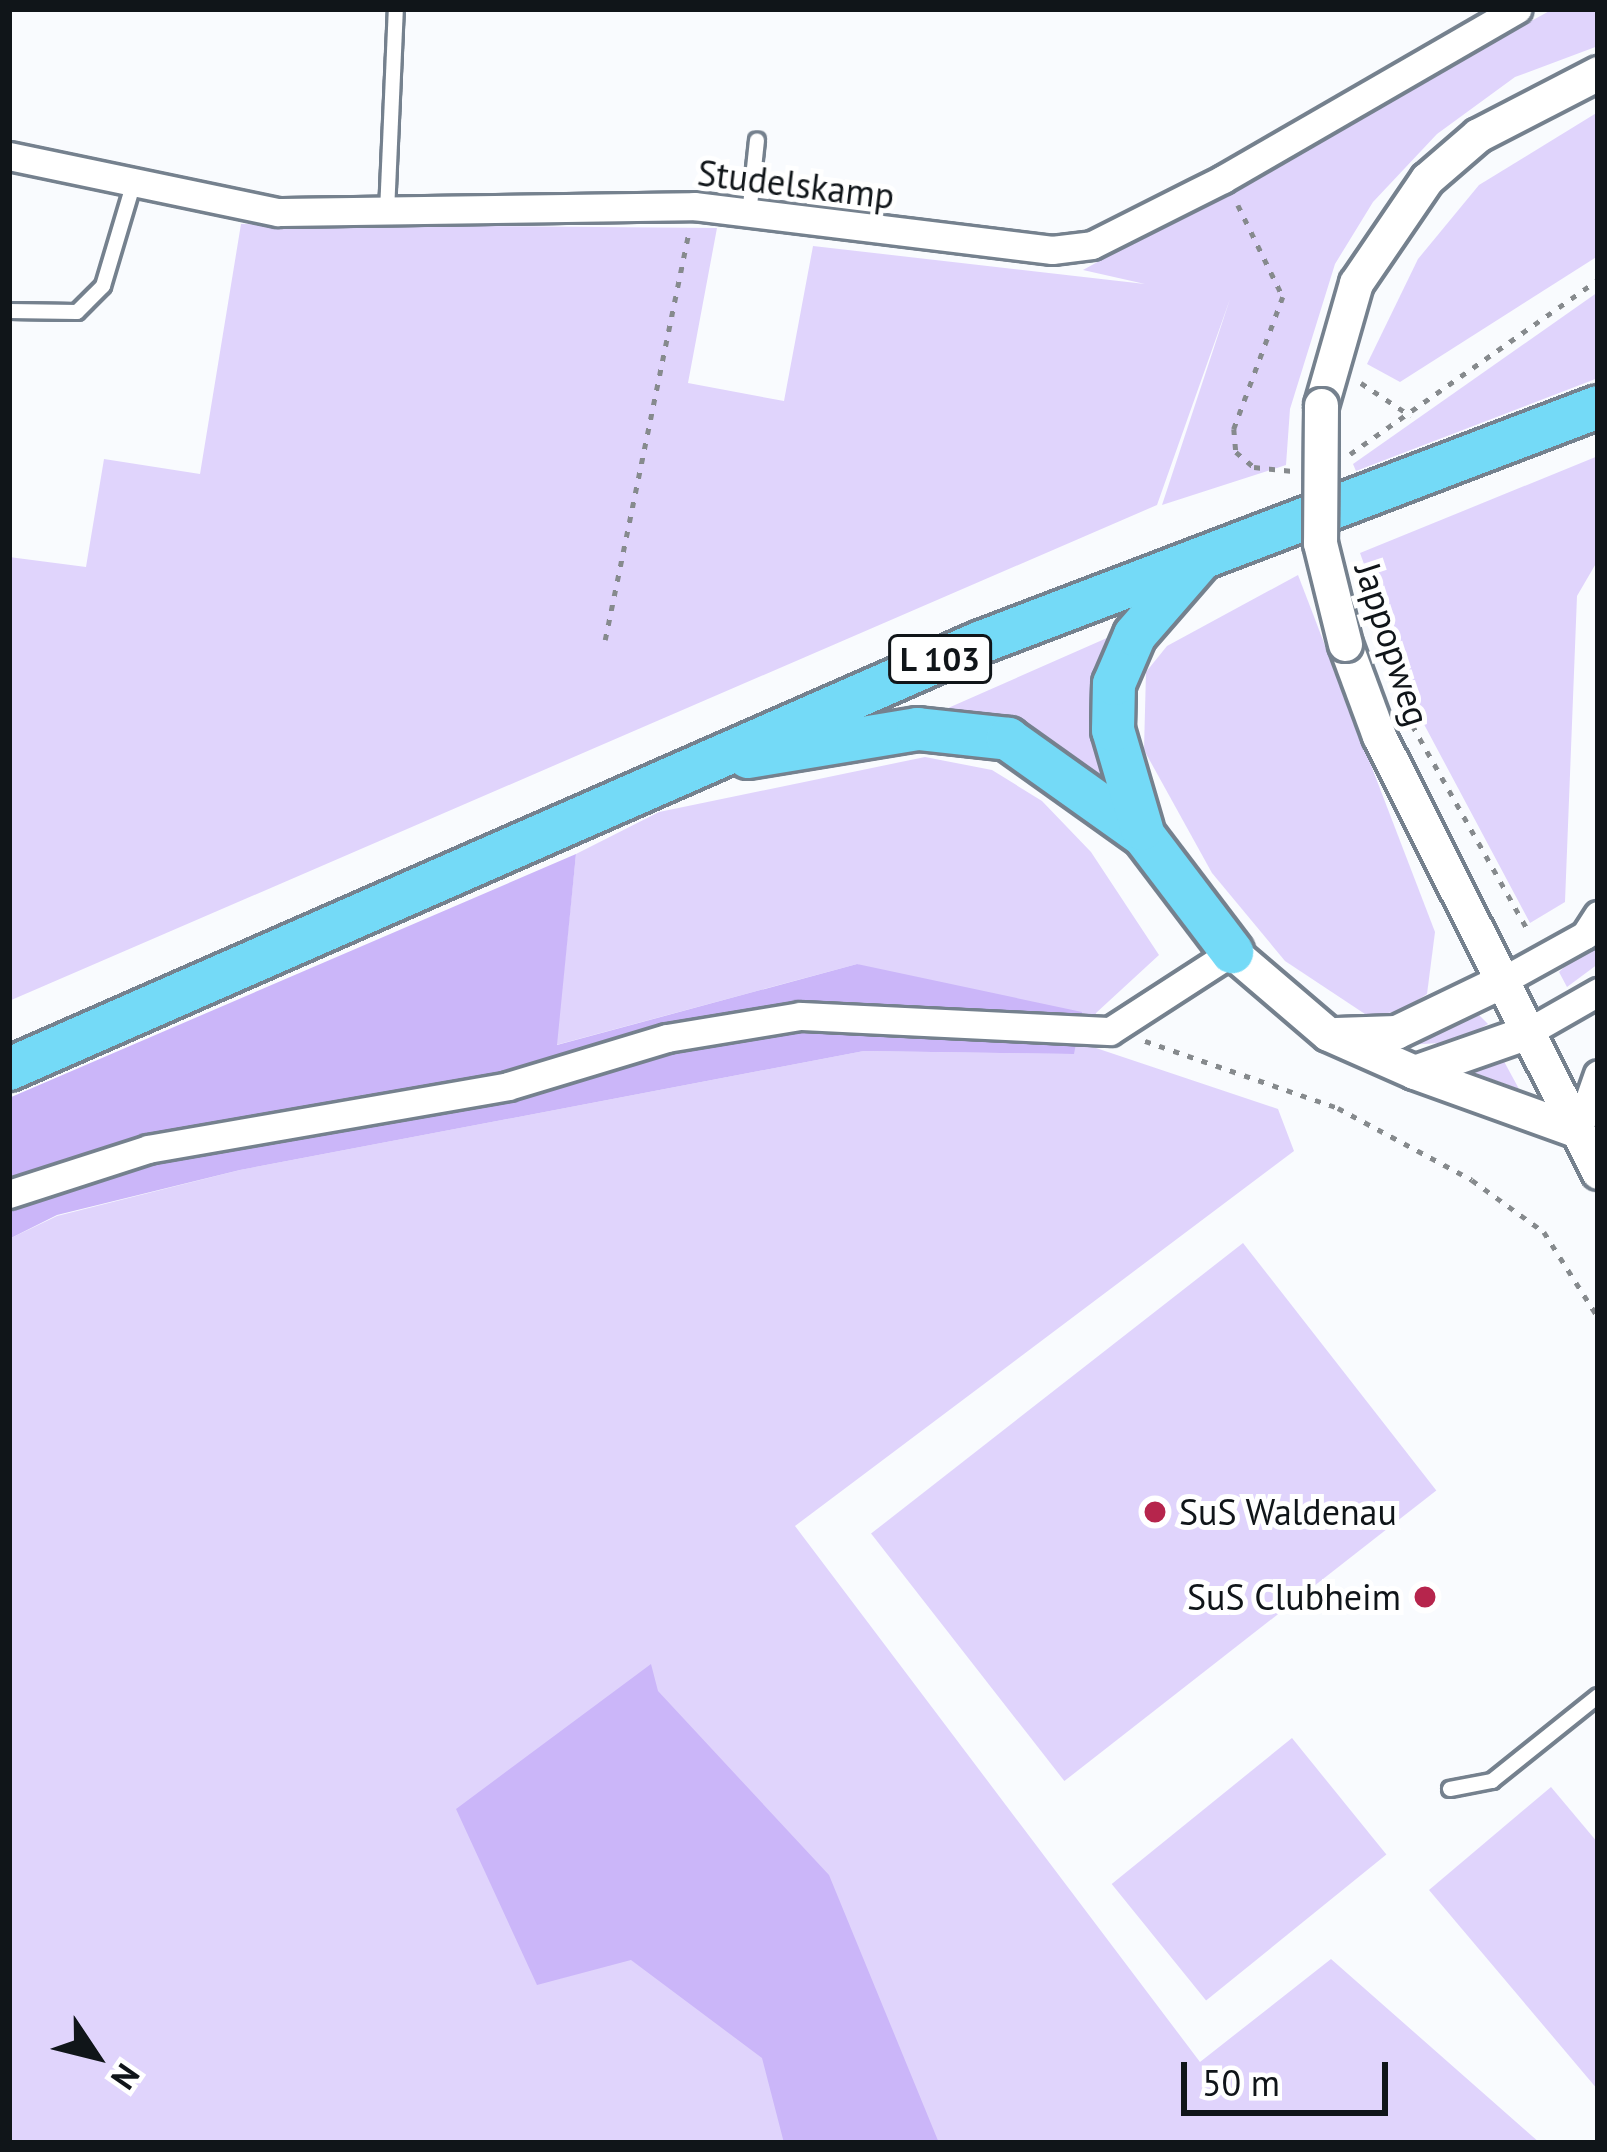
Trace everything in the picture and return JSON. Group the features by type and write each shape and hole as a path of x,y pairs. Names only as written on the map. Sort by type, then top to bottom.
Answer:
{"main road":[{"name":"L 103","path":"9,1069 676,770 1206,553 1598,406"},
{"path":"1144,836 1113,730 1114,683 1135,635 1206,553"},
{"path":"676,770 918,729 967,731 1055,763 1144,836 1232,952"}],"street":[{"name":"Studelskamp","path":"9,156 278,212 694,206 1092,245 1517,9"},
{"name":"Jappopweg","path":"1598,73 1478,135 1427,179 1356,283 1334,398 1320,543 1345,644 1502,981 1598,1172"},
{"path":"1328,1034 1396,1032 1545,961 1598,915"},
{"path":"9,1194 148,1149 508,1086 667,1038 800,1016 1110,1031 1232,952 1328,1034 1414,1072 1578,1131 1598,1074"},
{"path":"1414,1072 1528,1032 1598,992"}],"lane":[{"path":"387,212 395,9"},
{"path":"749,215 758,140"},
{"path":"9,311 77,312 103,286 134,182"},
{"path":"1450,1789 1492,1781 1598,1696"}],"path":[{"path":"605,640 694,206"},
{"path":"1334,398 1350,380 1354,364"},
{"path":"1350,380 1390,392 1384,405 1411,416"},
{"path":"1402,707 1545,961"},
{"path":"1110,1031 1338,1108 1472,1180 1544,1232 1598,1317"}],"shaded area":[{"path":"1553,9 1598,9 1598,46 1515,77 1437,134 1373,202 1335,264 1290,409 1286,465 1162,505 1230,299 1157,505 9,1001 9,557 86,567 104,459 200,474 241,224 717,228 688,383 784,401 813,246 1145,284 1083,270"},
{"path":"1598,112 1598,256 1400,382 1367,364 1418,259 1479,185"},
{"path":"1598,292 1598,378 1356,471 1353,464"},
{"path":"1598,456 1598,560 1577,596 1565,902 1530,923 1418,713 1360,553"},
{"path":"1298,575 1435,932 1427,994 1401,1011 1368,1016 1285,961 1212,873 1144,750 1146,672 1167,646"},
{"path":"1116,634 1106,782 1020,726 939,712"},
{"path":"925,757 992,770 1042,801 1091,852 1159,955 1096,1013 1093,1047 1278,1109 1294,1151 795,1526 1200,2062 1331,1959 1540,2143 9,2143 9,1239 57,1216 240,1170 864,1051 1074,1054 857,964 556,1045 576,854 659,812"},
{"path":"576,854 557,1045 857,964 1082,1012 1074,1054 864,1051 240,1170 57,1215 9,1239 9,1098"},
{"path":"1598,936 1598,964 1567,987 1559,972"},
{"path":"1479,1015 1488,1024 1456,1042 1407,1045"},
{"path":"1500,1054 1519,1089 1464,1069"},
{"name":"SuS Waldenau","path":"1243,1243 1436,1490 1064,1781 871,1534"},
{"path":"651,1664 658,1691 829,1875 939,2143 784,2143 762,2058 631,1960 537,1985 456,1809"},
{"path":"1292,1738 1386,1855 1206,2001 1112,1884"},
{"path":"1551,1787 1598,1843 1598,2090 1429,1890"}],"place":[{"name":"SuS Waldenau","path":"1155,1512"},
{"name":"SuS Clubheim","path":"1425,1597"}]}
